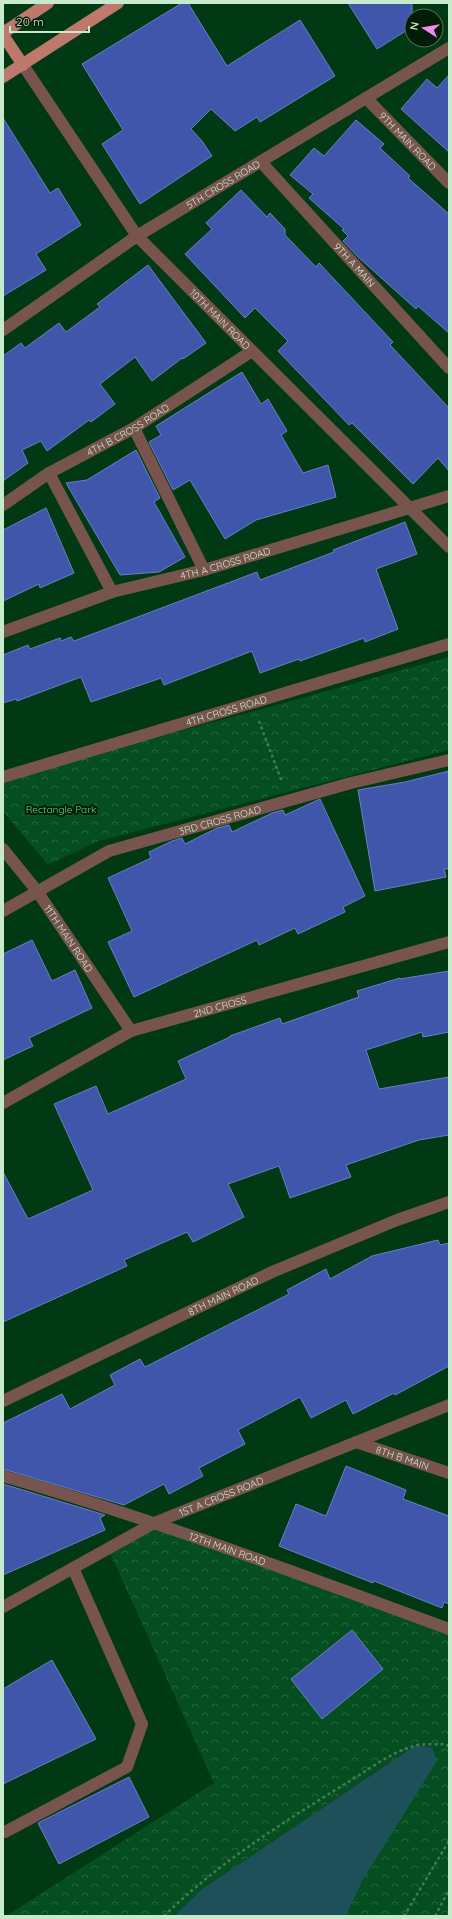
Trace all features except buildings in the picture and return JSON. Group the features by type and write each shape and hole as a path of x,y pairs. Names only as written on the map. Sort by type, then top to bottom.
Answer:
{"main road":[{"path":"23,65 3,34 48,3"},
{"path":"3,77 118,3"}],"street":[{"name":"5TH CROSS ROAD","path":"3,330 137,236 449,48"},
{"name":"10TH MAIN ROAD","path":"23,65 137,236 449,547"},
{"name":"9TH MAIN ROAD","path":"366,98 449,183"},
{"name":"9TH A MAIN","path":"261,162 449,368"},
{"name":"4TH B CROSS ROAD","path":"3,505 49,473 134,428 252,351"},
{"path":"134,428 204,570"},
{"path":"49,473 112,592"},
{"name":"4TH A CROSS ROAD","path":"3,632 112,592 204,570 449,496"},
{"name":"4TH CROSS ROAD","path":"3,777 449,644"},
{"name":"3RD CROSS ROAD","path":"3,911 109,851 351,783 449,760"},
{"name":"11TH MAIN ROAD","path":"3,848 37,891 131,1031"},
{"name":"2ND CROSS","path":"3,1103 131,1031 449,942"},
{"name":"8TH MAIN ROAD","path":"3,1400 272,1272 398,1220 449,1202"},
{"name":"1ST A CROSS ROAD","path":"3,1607 154,1523 449,1405"},
{"name":"8TH B MAIN","path":"356,1442 449,1473"},
{"name":"12TH MAIN ROAD","path":"3,1476 62,1493 154,1523 449,1629"},
{"path":"5,1832 127,1767 142,1724 73,1568"}],"path":[{"path":"164,1916 185,1896 224,1865 314,1804 388,1758 415,1746 444,1744 449,1746"},
{"path":"404,1916 449,1841"},
{"path":"435,1916 449,1890"}],"green space":[{"name":"Rectangle Park","path":"449,657 449,750 99,841 48,865 3,811 3,778 255,711"},
{"path":"162,1525 449,1629 449,1916 346,1916 364,1879 416,1745 202,1889 174,1916 6,1916 214,1783 110,1553"}],"water":[{"path":"416,1745 432,1748 437,1761 364,1878 346,1916 174,1916 202,1889"}]}
